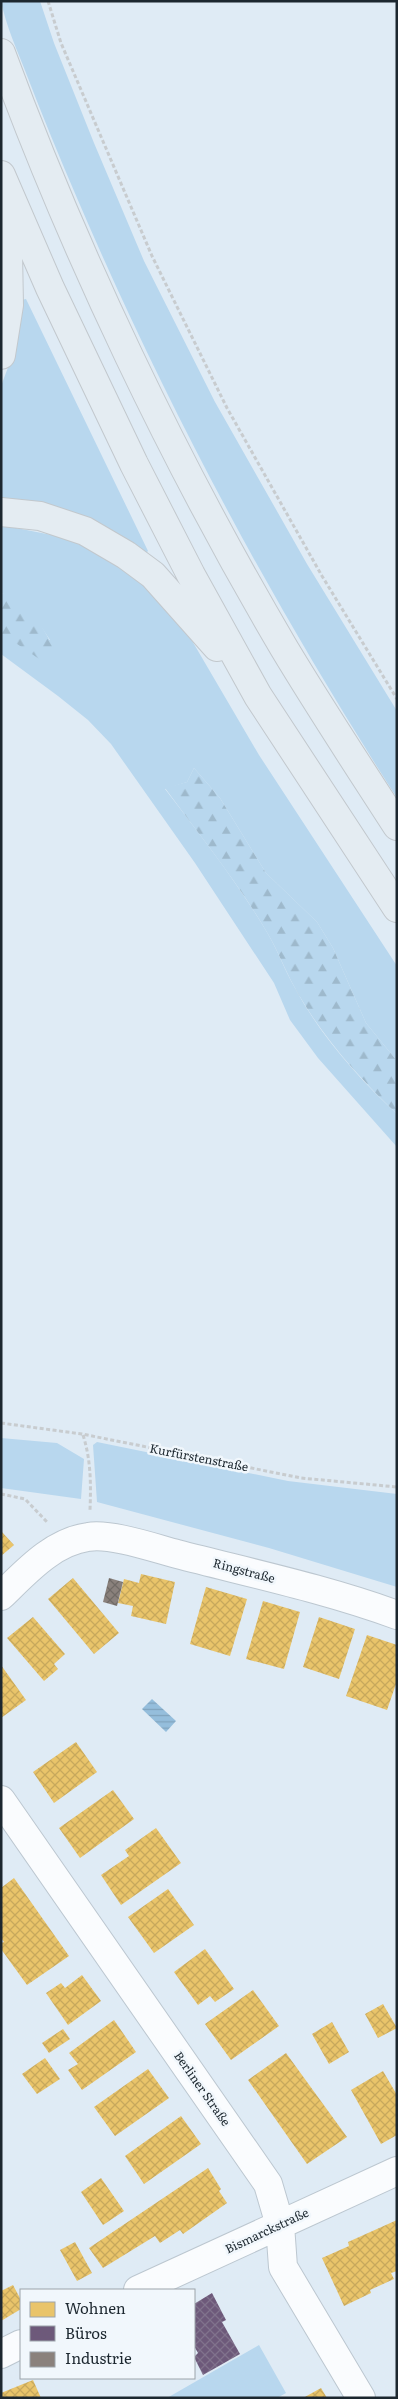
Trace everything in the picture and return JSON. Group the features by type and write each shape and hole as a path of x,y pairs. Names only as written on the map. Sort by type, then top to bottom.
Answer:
{"highway":[{"path":"1,53 85,260 188,474 284,649 397,826"},
{"path":"1,354 9,306 4,181"},
{"path":"4,181 50,288 134,464 191,576 258,696 397,908"},
{"path":"1,512 40,516 85,531 126,555 153,575 178,601 258,696"}],"street":[{"name":"Ringstraße","path":"78,1540 120,1539 244,1571 397,1615"},
{"path":"1,1596 39,1559 78,1540"},
{"name":"Berliner Straße","path":"1,1800 268,2184 280,2225 283,2266 361,2398"},
{"name":"Bismarckstraße","path":"140,2289 397,2171"},
{"path":"1,2354 20,2344"}],"path":[{"path":"48,1 61,43 152,256 227,408 322,576 397,699"},
{"name":"Kurfürstenstraße","path":"1,1423 82,1434 301,1478 397,1488"},
{"path":"1,1494 25,1499 78,1540 91,1488 88,1452 82,1434"}],"green space":[{"path":"1,1 40,1 54,43 94,143 144,261 215,402 307,564 397,711 397,798 265,579 224,504 147,353 111,276 51,136 15,47"},
{"path":"26,299 148,551 146,553 1,502 1,386 15,349 21,300"},
{"path":"1,525 67,538 99,551 127,568 173,612 191,639 259,755 397,966 397,1061 366,1023 333,948 317,922 266,873 220,798 194,768 187,782 165,789 244,896 272,941 305,1005 328,1039 354,1071 397,1114 397,1147 318,1058 290,1020 274,983 195,863 111,744 88,720 1,654 1,633 17,642 50,640 24,606 10,596 1,593"},
{"path":"1,593 14,597 29,609 45,632 57,656 45,663 1,633"},
{"path":"194,768 220,798 266,873 317,922 333,948 366,1023 397,1061 397,1114 369,1086 328,1039 295,988 272,940 256,915 165,788 187,782"},
{"path":"1,1438 57,1443 84,1459 81,1499 1,1488"},
{"path":"97,1442 288,1481 397,1494 397,1587 269,1548 97,1502 93,1445"},
{"path":"259,2345 286,2393 277,2398 167,2398"}],"shaded area":[{"path":"152,1699 176,1721 166,1732 142,1709"}],"building: Wohnen":[{"path":"1,1531 14,1545 1,1556"},
{"path":"141,1574 175,1582 166,1624 131,1616 133,1606 118,1603 124,1579 139,1583"},
{"path":"73,1578 119,1633 94,1654 48,1599"},
{"path":"206,1587 247,1599 230,1656 190,1644"},
{"path":"263,1601 300,1612 284,1669 246,1659"},
{"path":"33,1617 65,1654 54,1664 58,1669 44,1681 7,1638"},
{"path":"319,1617 355,1629 339,1679 303,1667"},
{"path":"367,1635 397,1645 397,1681 387,1710 346,1696"},
{"path":"1,1665 26,1700 1,1718"},
{"path":"76,1742 97,1772 54,1803 33,1772"},
{"path":"113,1790 134,1819 80,1858 59,1828"},
{"path":"156,1828 181,1863 121,1905 101,1875 129,1856 125,1850"},
{"path":"14,1878 69,1956 27,1985 1,1949 1,1943 4,1942 1,1938 1,1888"},
{"path":"168,1889 194,1925 154,1953 128,1917"},
{"path":"205,1949 234,1989 215,2002 210,1996 198,2005 174,1972"},
{"path":"82,1975 101,2001 68,2025 46,1993 61,1983 65,1988"},
{"path":"253,1990 279,2026 231,2060 205,2024"},
{"path":"383,2004 397,2028 378,2038 365,2014"},
{"path":"114,2020 136,2052 82,2090 68,2070 78,2064 69,2053"},
{"path":"332,2022 349,2052 329,2064 312,2034"},
{"path":"63,2029 70,2039 49,2053 42,2043"},
{"path":"286,2053 347,2137 307,2164 248,2080"},
{"path":"45,2058 60,2079 37,2094 22,2074"},
{"path":"148,2069 169,2098 115,2136 94,2107"},
{"path":"383,2071 397,2095 397,2135 381,2144 351,2090"},
{"path":"181,2116 201,2144 144,2184 125,2156"},
{"path":"208,2168 227,2203 183,2234 180,2230 160,2243 155,2236 103,2268 89,2248"},
{"path":"101,2178 124,2211 103,2225 81,2192"},
{"path":"397,2220 397,2271 391,2273 394,2279 370,2290 371,2293 344,2306 322,2258 349,2246 348,2242"},
{"path":"75,2242 92,2273 77,2281 60,2250"},
{"path":"13,2285 20,2298 20,2310 1,2321 1,2291"},
{"path":"33,2380 41,2398 1,2398 1,2393"},
{"path":"321,2388 327,2398 303,2398"}],"building: Büros":[{"path":"212,2293 226,2320 222,2322 240,2354 203,2375 195,2359 198,2353 195,2348 195,2303"}],"building: Industrie":[{"path":"109,1578 123,1582 117,1606 103,1602"}]}
